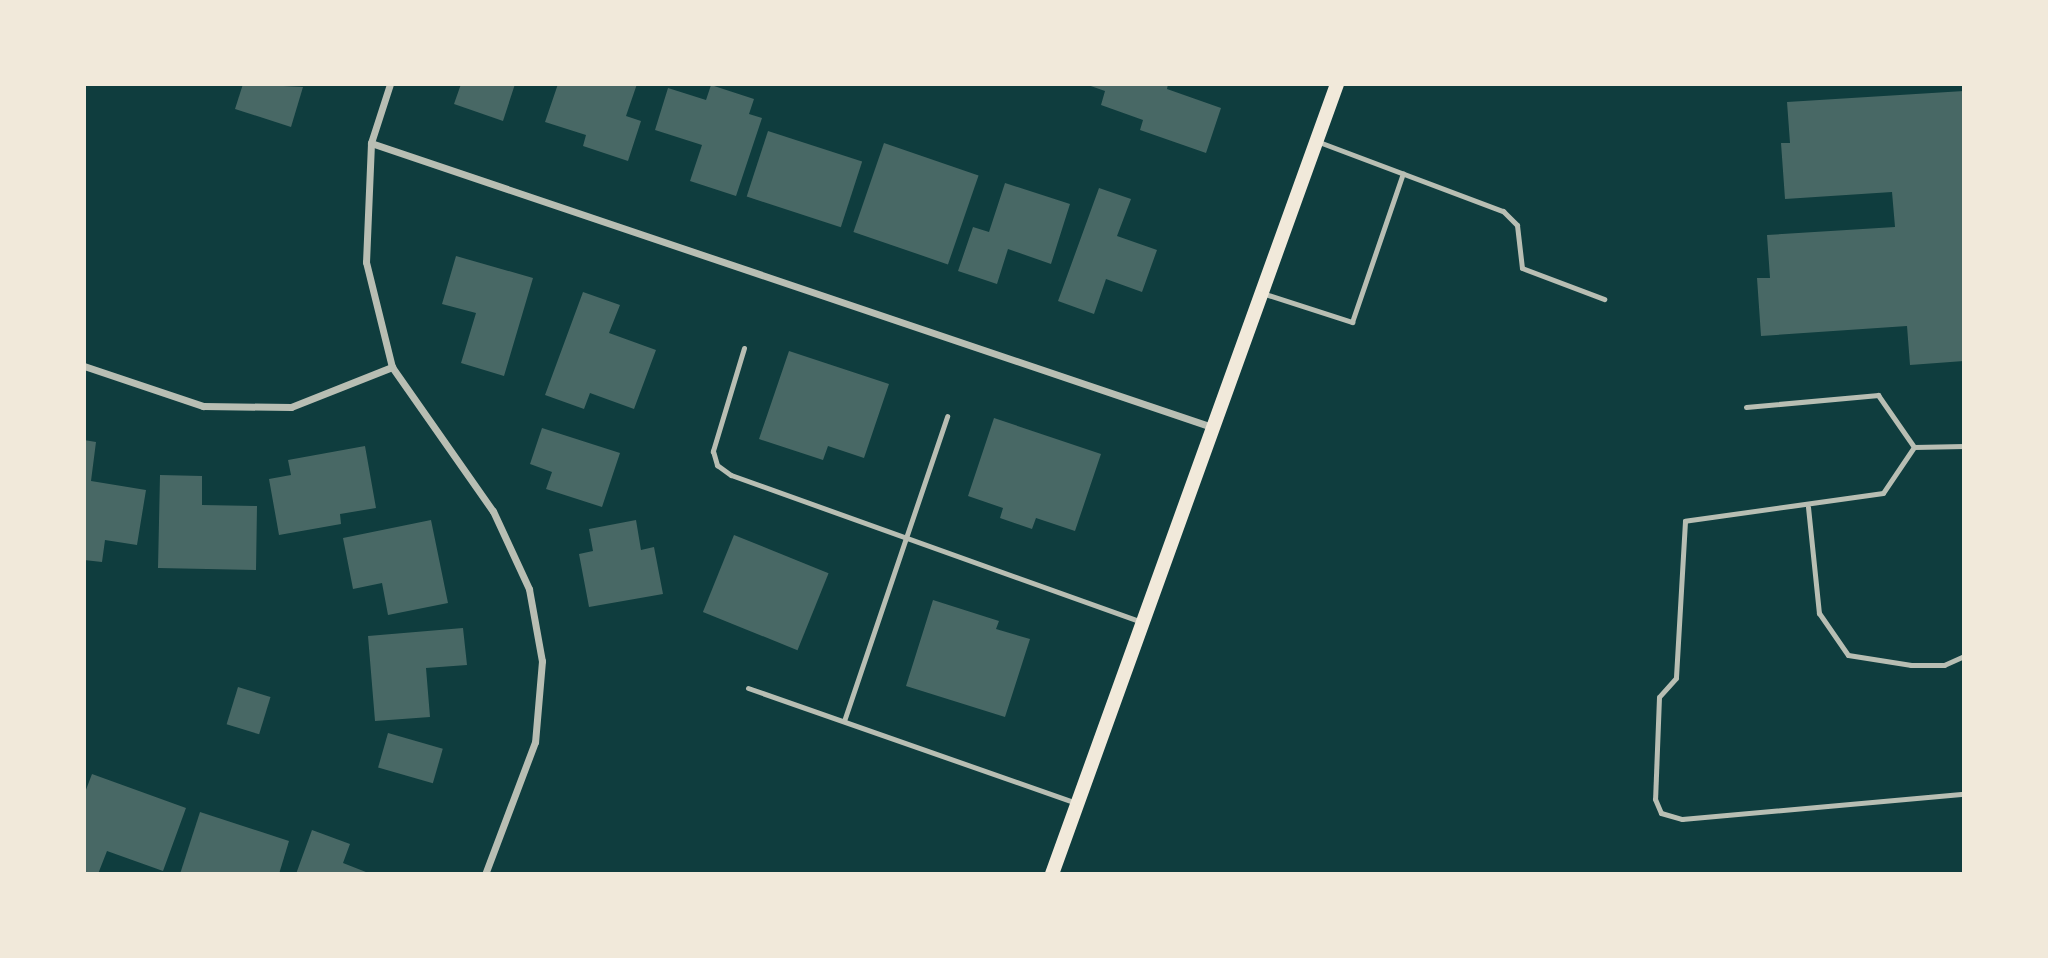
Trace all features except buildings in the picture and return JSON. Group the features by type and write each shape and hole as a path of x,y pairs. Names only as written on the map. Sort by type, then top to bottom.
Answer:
{"main road":[{"path":"1052,874 1337,84"}],"street":[{"path":"390,84 371,143 366,262 392,367 494,510 531,601 542,661 535,741 485,874"},
{"path":"371,143 1212,427"},
{"path":"84,366 203,405 291,407 392,367"}],"lane":[{"path":"1317,140 1503,211 1517,225 1522,268 1604,299"},
{"path":"1261,293 1352,322 1403,173"},
{"path":"744,348 713,451 717,465 906,538 1142,622"},
{"path":"1746,407 1878,395 1914,447"},
{"path":"844,721 947,416"},
{"path":"1914,447 1964,446"},
{"path":"1914,447 1883,493 1808,507 1685,522 1676,678 1659,697 1655,799 1661,813 1682,818 1964,794"},
{"path":"1808,507 1819,613 1848,655 1911,665 1944,665 1964,656"},
{"path":"748,688 1077,803"},
{"path":"724,874 735,874"}]}
